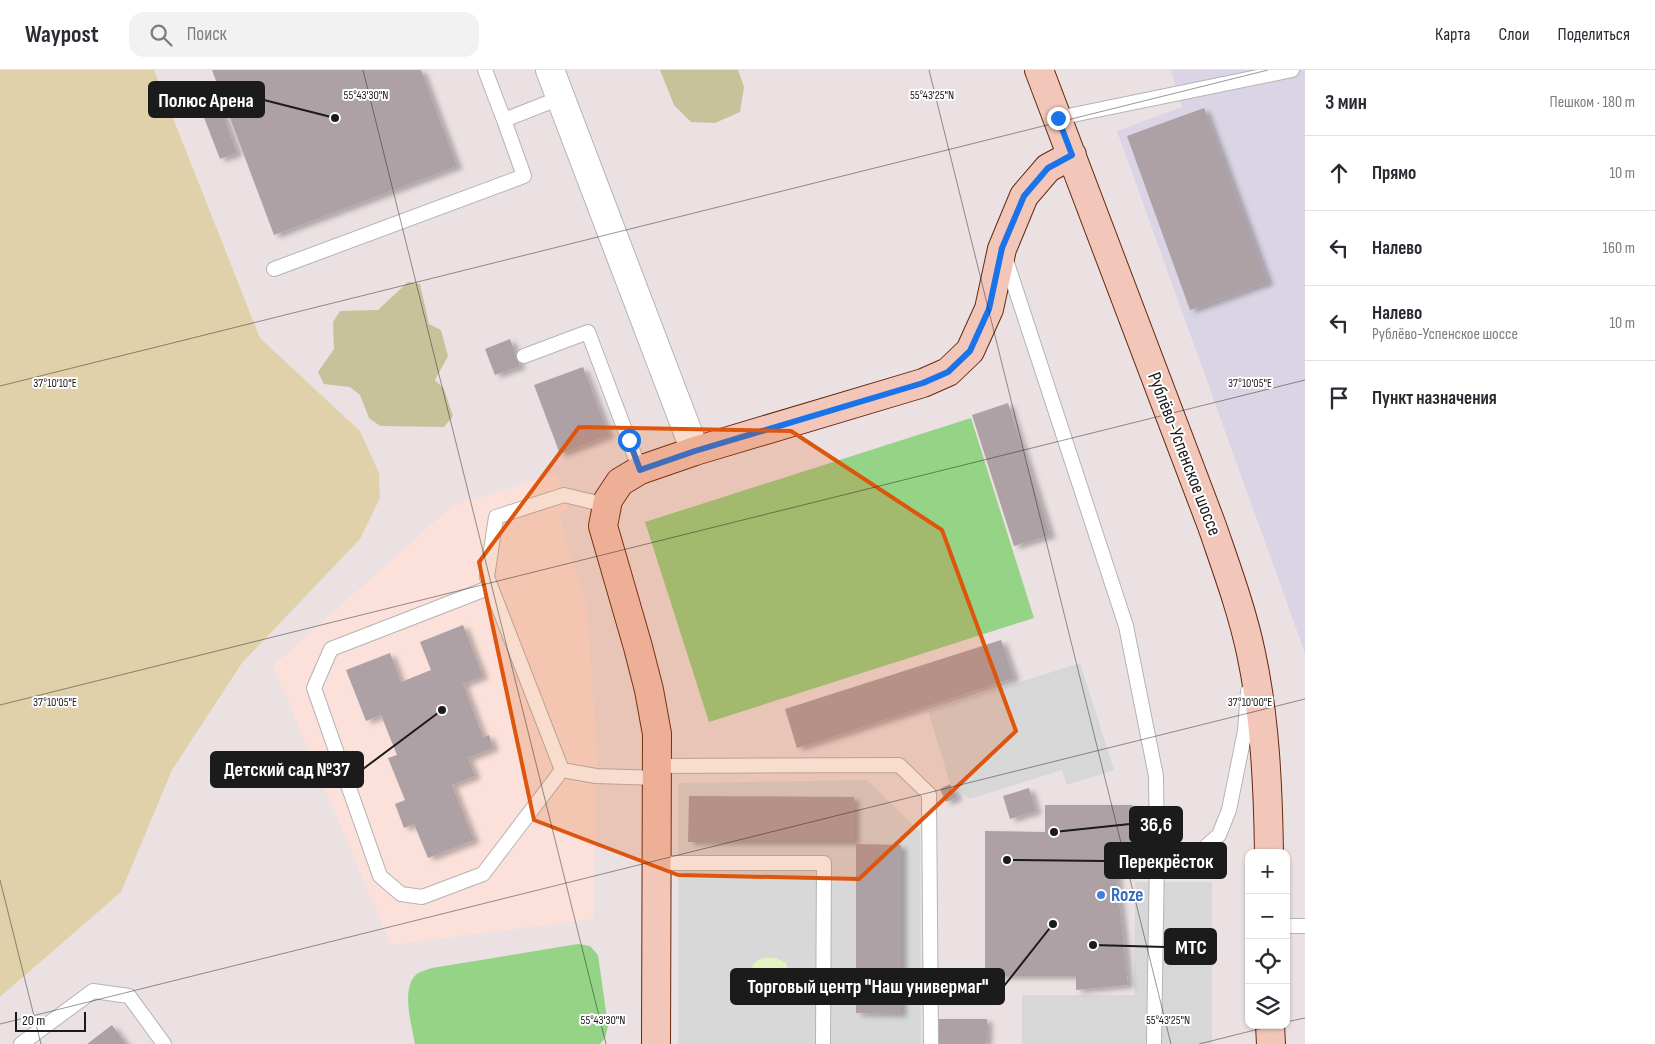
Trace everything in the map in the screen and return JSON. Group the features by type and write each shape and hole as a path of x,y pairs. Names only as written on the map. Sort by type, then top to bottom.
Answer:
{"street":[{"path":"550,70 695,451"},
{"name":"Рублёво-Успенское шоссе","path":"1040,70 1212,526 1233,587 1251,652 1263,730 1269,849"},
{"path":"656,1044 657,734 649,690 603,526 608,500 620,482 640,470 695,451 923,383 948,372 970,351 989,309 1002,248 1024,196 1048,168 1072,155"},
{"path":"1270,1029 1271,1044"}],"lane":[{"path":"274,269 524,176 485,70"},
{"path":"1058,118 1292,70"},
{"path":"504,120 560,98"},
{"path":"1002,248 1126,626 1156,776 1157,858 1154,1044"},
{"path":"524,356 588,332 640,470"},
{"path":"562,770 487,577 496,517 564,496 606,505"},
{"path":"491,587 331,648 314,688 380,876 401,894 422,897 483,874 562,770"},
{"path":"1157,858 1202,850 1219,835 1229,810 1245,731 1251,652"},
{"path":"562,770 596,776 658,772 899,765 929,794 931,1044"},
{"path":"657,863 824,863 823,1044"},
{"path":"1290,926 1305,926"},
{"path":"21,1044 93,990 129,996 164,1044"}],"highlighted area":[{"path":"579,427 791,431 942,530 1016,731 859,879 678,875 534,820 479,562"}],"shaded area":[{"path":"0,70 154,70 260,338 360,431 379,473 380,498 360,539 242,663 172,770 121,892 0,997"},
{"path":"660,70 738,70 744,87 740,112 715,123 691,122 674,105"},
{"path":"1171,70 1305,70 1305,653 1117,131 1182,107"},
{"path":"408,282 420,284 429,324 441,330 448,356 435,380 444,389 453,416 444,427 380,426 369,418 360,395 350,387 324,384 318,372 334,349 333,322 340,311 378,310"},
{"path":"557,473 568,510 559,514 587,609 597,753 593,919 391,945 273,666 452,506"},
{"path":"1080,663 1114,770 1067,785 1062,770 970,799 950,783 928,711"},
{"path":"867,780 920,832 921,1044 678,1044 678,783"},
{"path":"1135,882 1212,882 1212,1044 1022,1044 1022,995 1134,995"}],"green space":[{"path":"971,418 1034,618 709,722 645,522"},
{"path":"578,944 590,946 598,955 608,1026 605,1038 600,1044 415,1044 408,997 412,980 417,974 432,968"},
{"path":"764,958 776,958 786,963 789,973 786,980 765,982 753,978 753,965"}],"building":[{"path":"212,70 421,70 457,166 274,235"},
{"path":"218,100 237,153 220,159 200,107"},
{"path":"1204,108 1268,282 1190,310 1127,136"},
{"path":"510,339 520,366 495,375 485,349"},
{"path":"583,367 609,435 560,454 534,385"},
{"path":"1008,403 1050,535 1014,546 972,415"},
{"path":"463,625 483,676 463,684 483,737 489,735 493,748 468,758 475,776 452,785 474,840 428,858 414,824 404,828 395,804 405,800 388,758 397,755 381,715 366,721 346,670 390,653 401,682 431,670 420,642"},
{"path":"1001,640 1014,678 797,748 785,709"},
{"path":"950,784 957,797 946,802 940,789"},
{"path":"1029,788 1036,811 1010,819 1003,796"},
{"path":"689,796 854,797 854,842 688,842"},
{"path":"1045,805 1132,805 1131,872 1116,872 1128,985 1076,990 1076,976 985,976 985,831 1045,832"},
{"path":"856,844 901,845 901,1014 856,1013"},
{"path":"938,1019 987,1019 987,1038 985,1044 939,1044"},
{"path":"112,1025 126,1044 87,1044"}],"place":[{"name":"Полюс Арена","path":"335,118"},
{"name":"Детский сад №37","path":"442,710"},
{"name":"36,6","path":"1054,832"},
{"name":"Перекрёсток","path":"1007,860"},
{"name":"Roze","path":"1101,895"},
{"name":"Торговый центр \"Наш универмаг\"","path":"1053,924"},
{"name":"МТС","path":"1093,945"}],"route":[{"path":"629,440 640,470 695,451 923,383 948,372 970,351 989,309 1002,248 1024,196 1048,168 1072,155 1058,118"}]}
